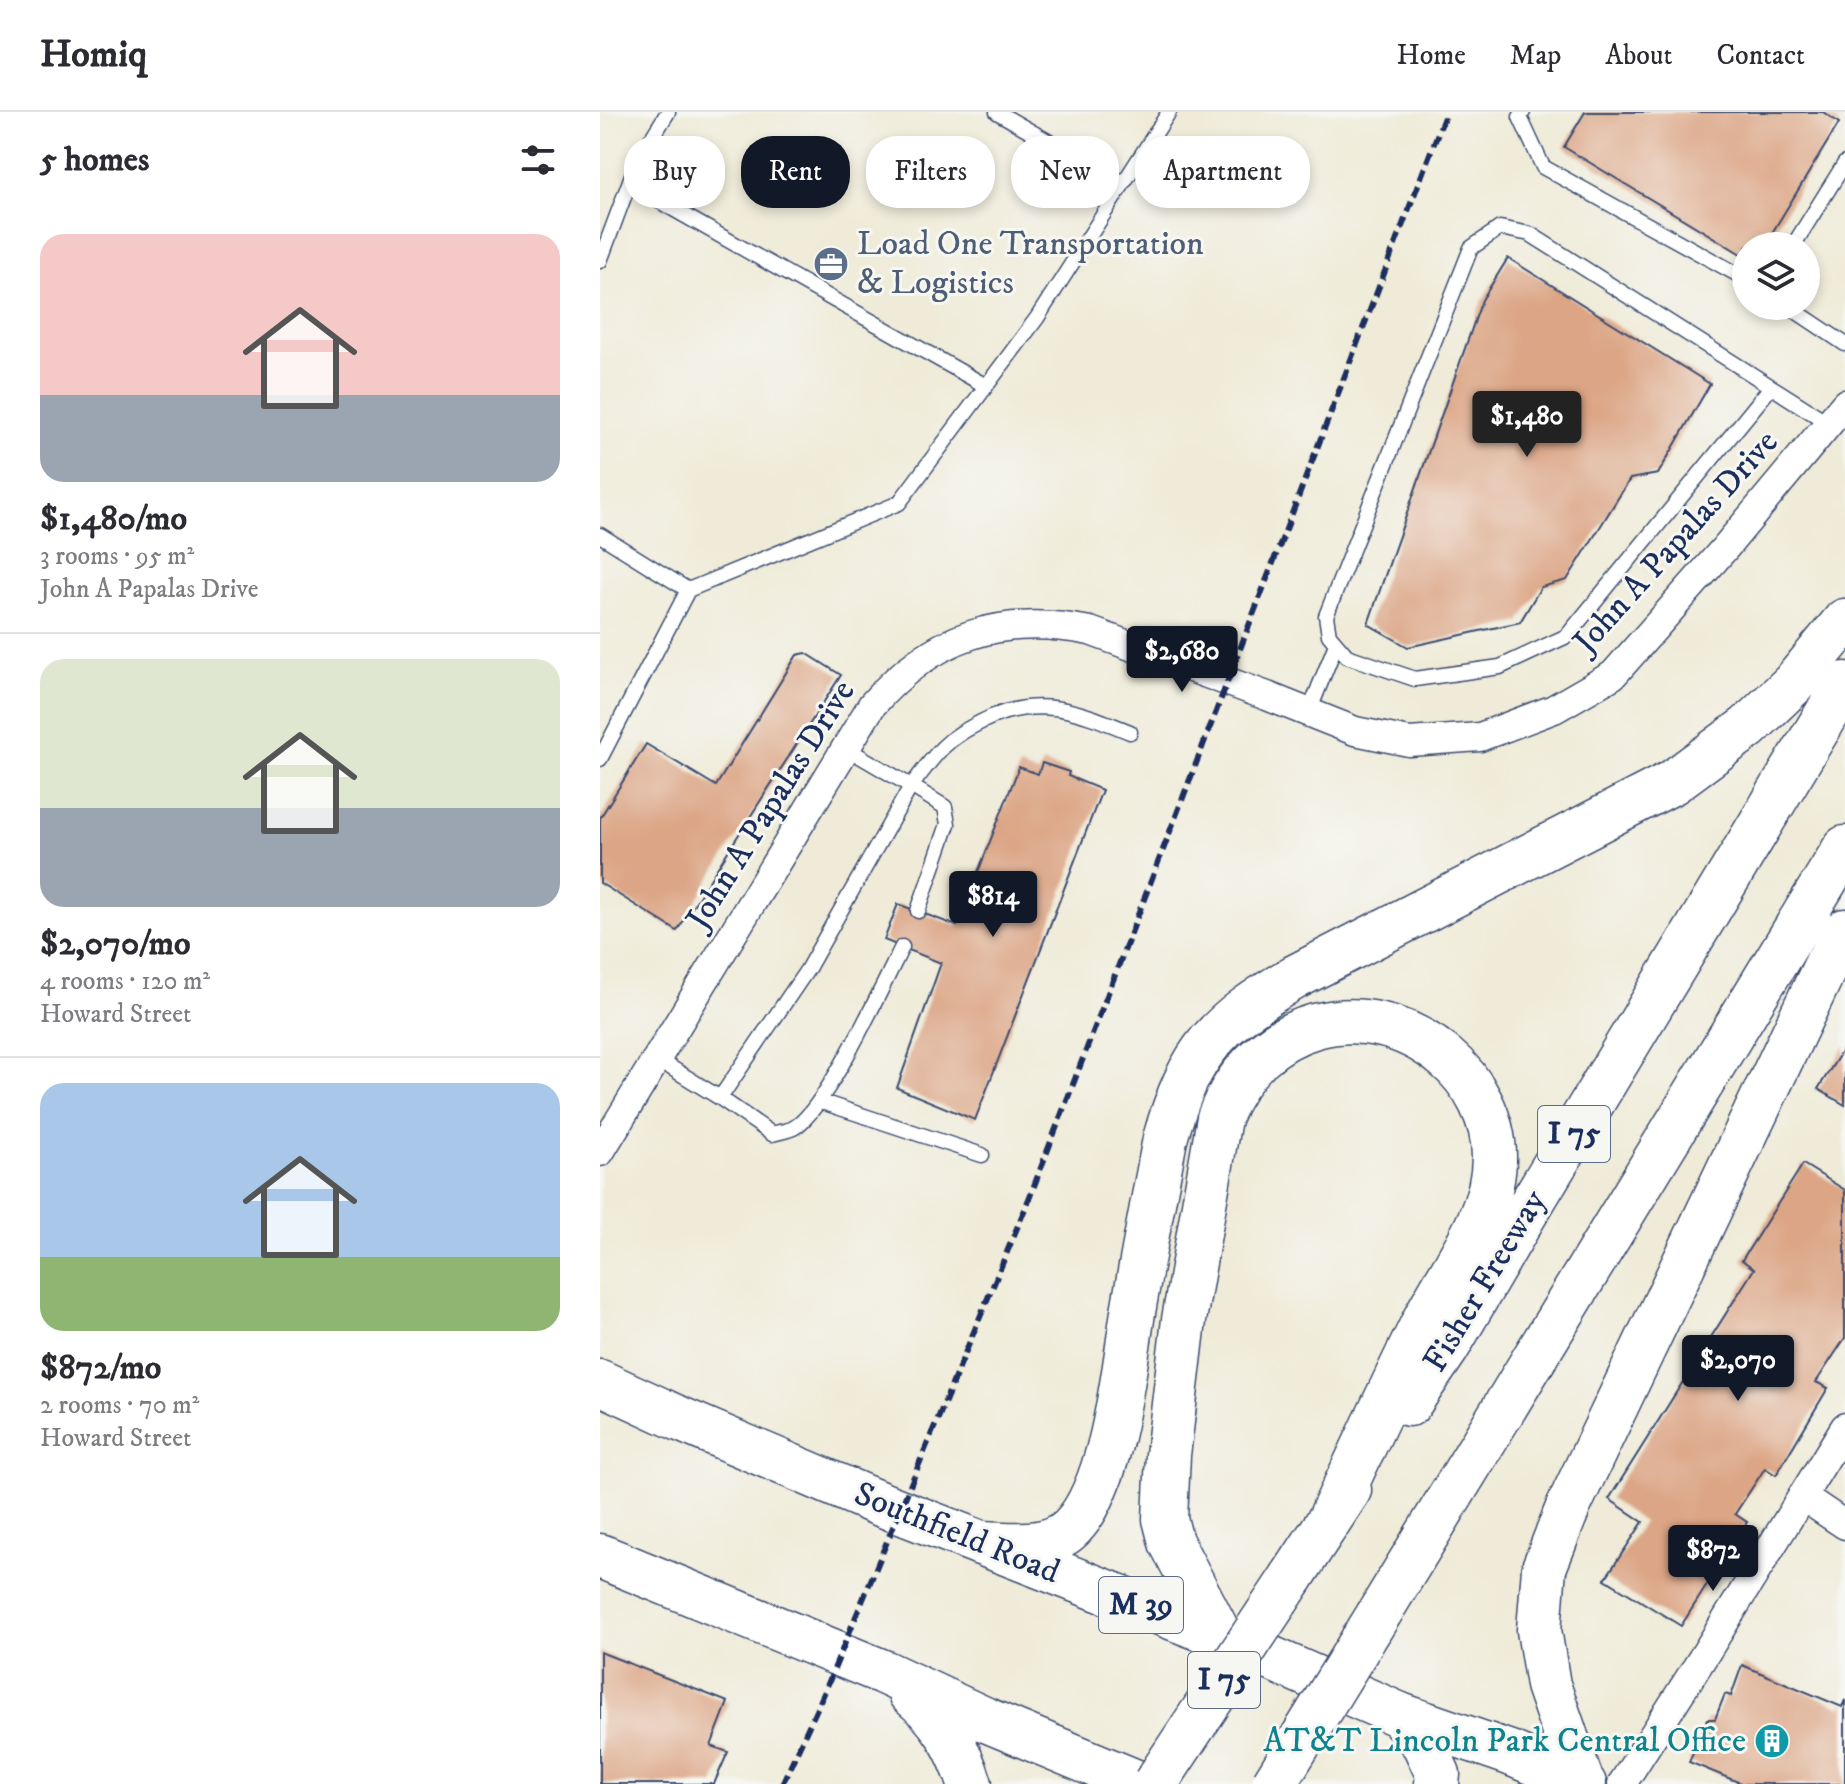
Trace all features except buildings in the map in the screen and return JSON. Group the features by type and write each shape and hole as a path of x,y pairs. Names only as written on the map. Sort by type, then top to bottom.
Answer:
{"main road":[{"path":"980,1543 1047,1543 1072,1527 1088,1502 1104,1464 1122,1392 1165,1139 1176,1097 1202,1050 1225,1023 1295,977 1673,782 1748,727 1782,695 1845,621"},
{"name":"Fisher Freeway","path":"1155,1784 1332,1514 1447,1348 1845,684"},
{"name":"I 75","path":"1274,1784 1845,848"},
{"path":"1596,1784 1548,1685 1539,1630 1544,1568 1575,1491 1845,931"},
{"path":"1220,1636 1171,1542 1165,1519 1168,1455 1184,1320 1219,1118 1228,1094 1260,1055 1287,1037 1312,1026 1343,1020 1373,1022 1402,1030 1431,1046 1457,1067 1485,1112 1493,1139 1494,1166 1487,1199 1475,1231 1427,1315 1332,1514"},
{"name":"Southfield Road","path":"600,1382 744,1446 980,1543 1220,1636 1400,1715 1596,1784"},
{"path":"600,1415 667,1435 744,1446"},
{"path":"600,1556 883,1672 984,1719 1141,1784"},
{"path":"883,1672 931,1710 948,1732 970,1784"},
{"path":"1400,1715 1424,1744 1438,1774 1437,1784"}],"street":[{"name":"John A Papalas Drive","path":"600,1152 872,705 895,679 930,653 961,637 995,627 1038,624 1090,631 1355,731 1409,742 1480,737 1554,709 1613,675 1837,414"},
{"path":"1596,1784 1705,1654 1845,1427"},
{"path":"1802,1496 1845,1525"}],"lane":[{"path":"653,136 668,112"},
{"path":"997,112 1123,184"},
{"path":"600,759 688,590 899,503 1037,318 1169,112"},
{"path":"1523,112 1520,117 1543,167 1732,271"},
{"path":"1802,232 1845,163"},
{"path":"600,261 624,197"},
{"path":"671,208 986,386"},
{"path":"1771,387 1567,636 1500,667 1415,679 1347,656 1329,635 1326,616 1471,248 1500,228 1530,234 1771,387 1837,414"},
{"path":"1809,320 1845,344"},
{"path":"600,535 688,590"},
{"path":"1309,712 1336,644"},
{"path":"720,1098 807,970 911,786 940,750 959,733 999,713 1028,705 1084,714 1130,732"},
{"path":"846,748 945,807 948,824 918,911"},
{"path":"657,1059 772,1134 796,1127 819,1101 866,1019 902,947"},
{"path":"819,1101 982,1155"}],"railway":[{"path":"782,1784 825,1691 1029,1199 1446,112"}],"place":[{"name":"Load One Transportation & Logistics","path":"831,264"},
{"name":"AT&T Lincoln Park Central Office","path":"1772,1741"}]}
